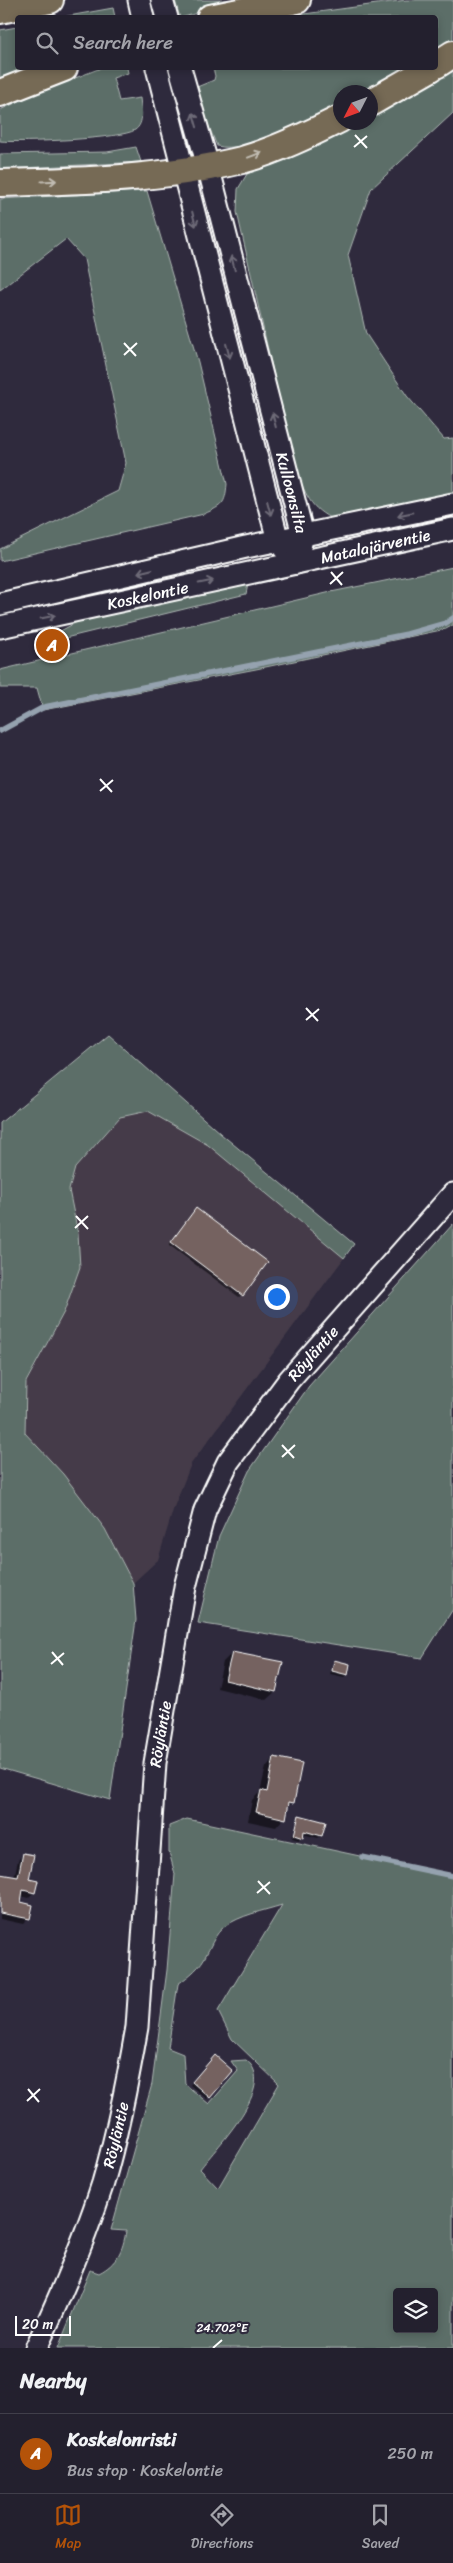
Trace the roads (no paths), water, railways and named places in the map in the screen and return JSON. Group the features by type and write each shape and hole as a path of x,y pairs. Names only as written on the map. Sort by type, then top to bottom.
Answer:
{"highway":[{"path":"0,10 50,0"},
{"path":"224,15 297,0"},
{"path":"438,64 453,54"},
{"path":"0,93 59,70"},
{"path":"378,98 428,70"},
{"path":"0,183 182,172 244,159 315,132 333,123"}],"main road":[{"path":"139,0 142,15"},
{"path":"162,0 166,15"},
{"name":"Kulloonsilta","path":"180,70 208,166 304,536 296,563"},
{"name":"Kulloonsilta","path":"158,72 182,172 278,541 296,563"},
{"name":"Matalajärventie","path":"278,541 453,504"},
{"name":"Matalajärventie","path":"296,563 453,529"},
{"name":"Koskelontie","path":"0,604 278,541"},
{"name":"Koskelontie","path":"0,627 296,563"},
{"name":"Röyläntie","path":"36,2348 56,2304 102,2183 118,2127 137,2027 155,1763 185,1587 205,1510 228,1462 289,1380 453,1194"}],"waterway":[{"path":"0,731 44,707 407,634 446,623 453,618"},
{"path":"362,1857 453,1876"}],"place":[{"name":"Koskelonristi","path":"52,645"}]}
